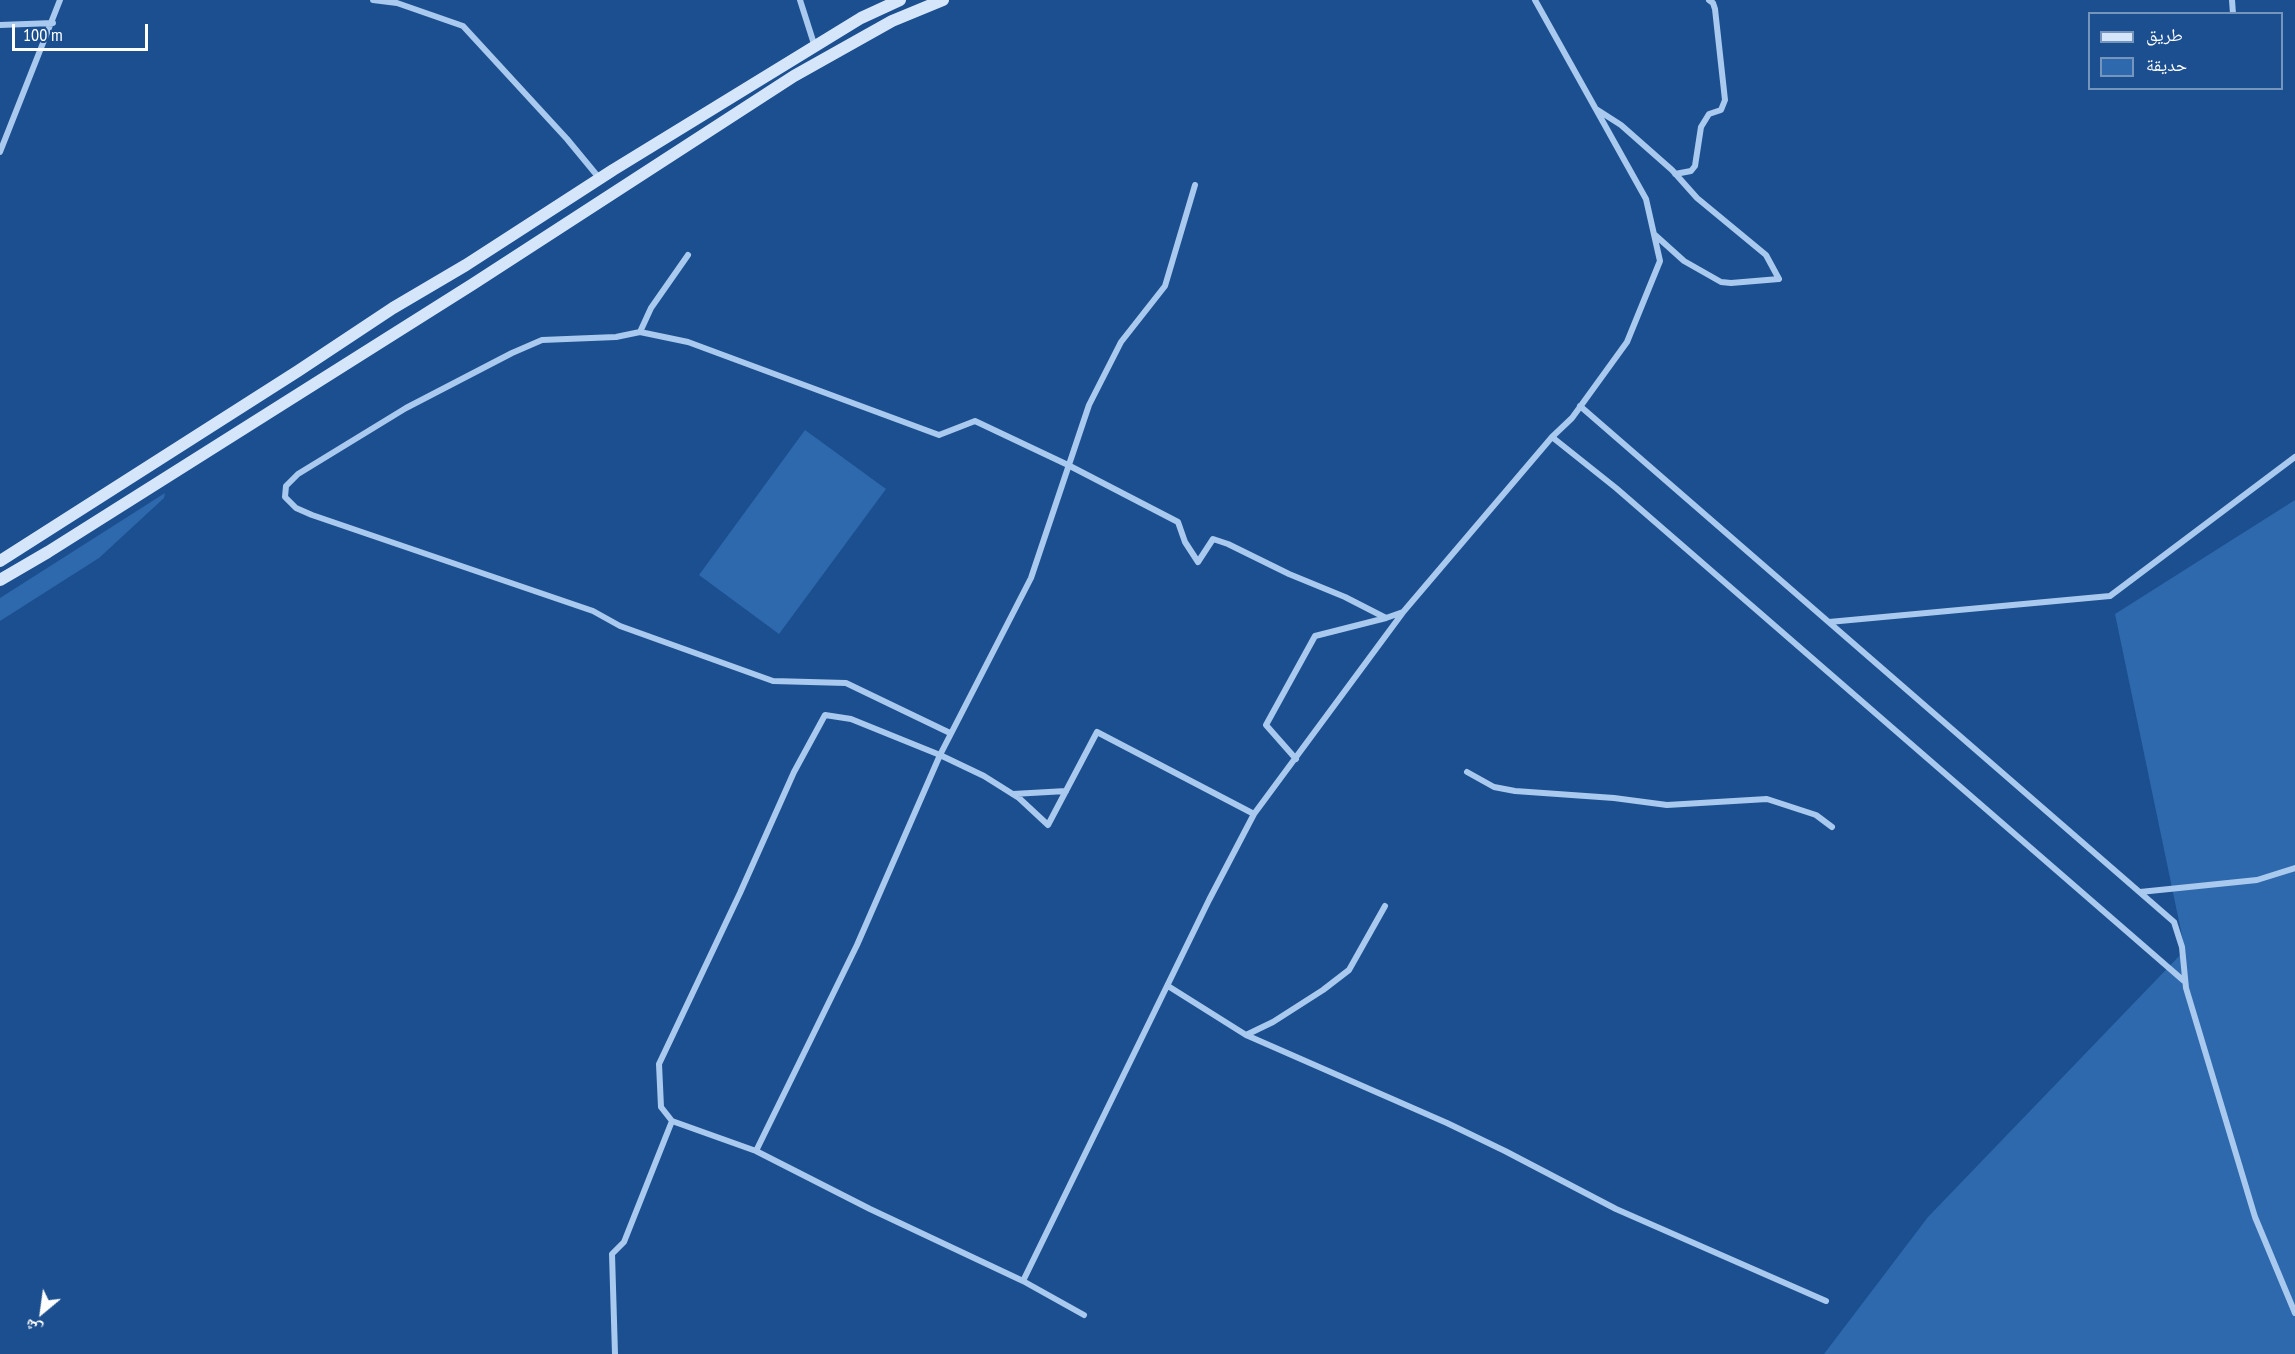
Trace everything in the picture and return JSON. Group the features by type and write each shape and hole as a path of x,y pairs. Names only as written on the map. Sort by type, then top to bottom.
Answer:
{"main road":[{"path":"0,561 393,308 479,257 613,170 861,18 900,0"},
{"path":"0,580 531,247 794,76 892,21 943,0"},
{"path":"613,170 623,187"},
{"path":"519,231 531,237 531,247"},
{"path":"479,257 476,263 479,268 491,271"}],"street":[{"path":"0,152 53,23 60,0"},
{"path":"373,0 397,3 463,26 567,139 600,179"},
{"path":"800,0 814,47"},
{"path":"1023,1281 1209,900 1254,814 1404,611 1580,406 1627,342 1660,261 1646,199 1535,0"},
{"path":"1675,174 1691,171 1695,166 1701,127 1709,114 1721,110 1725,100 1715,9 1709,0"},
{"path":"0,25 53,23"},
{"path":"1596,109 1621,125 1675,174 1697,198 1766,255 1779,279 1742,283 1721,282 1684,261 1654,234"},
{"path":"756,1151 857,945 950,733 1031,578 1089,405 1121,342 1165,286 1195,185"},
{"path":"640,332 651,308 688,255"},
{"path":"950,733 846,683 772,681 620,626 593,611 304,512 290,503 285,496 286,486 298,474 406,408 512,353 542,340 616,337 640,332 688,342 939,435 975,421 1068,465 1178,522 1185,543 1198,562 1213,539 1345,597 1386,618"},
{"path":"1580,406 2174,922 2182,947 2184,981 2255,1217 2295,1313"},
{"path":"1552,437 1616,488 2184,981"},
{"path":"1829,622 2110,596 2295,457"},
{"path":"1296,759 1266,725 1315,636 1386,618 1404,611"},
{"path":"1084,1315 1023,1281 870,1209 756,1151 672,1121 661,1107 660,1064 794,772 825,715 851,719 940,755 984,776 1034,810 1048,825 1097,732 1254,814"},
{"path":"1467,772 1494,787 1515,791 1614,798 1667,805 1767,799 1816,815 1832,827"},
{"path":"1012,794 1066,791"},
{"path":"2140,892 2257,880 2295,868"},
{"path":"1246,1035 1293,1009 1349,970 1385,906"},
{"path":"1168,986 1246,1035 1447,1123 1506,1151 1616,1209 1826,1301"},
{"path":"615,1354 612,1254 624,1242 672,1121"}],"green space":[{"path":"805,430 886,489 779,634 699,575"},
{"path":"165,493 164,498 99,558 0,621 0,598"},
{"path":"2295,500 2295,1354 1824,1354 1928,1217 2185,950 2115,614"}]}
